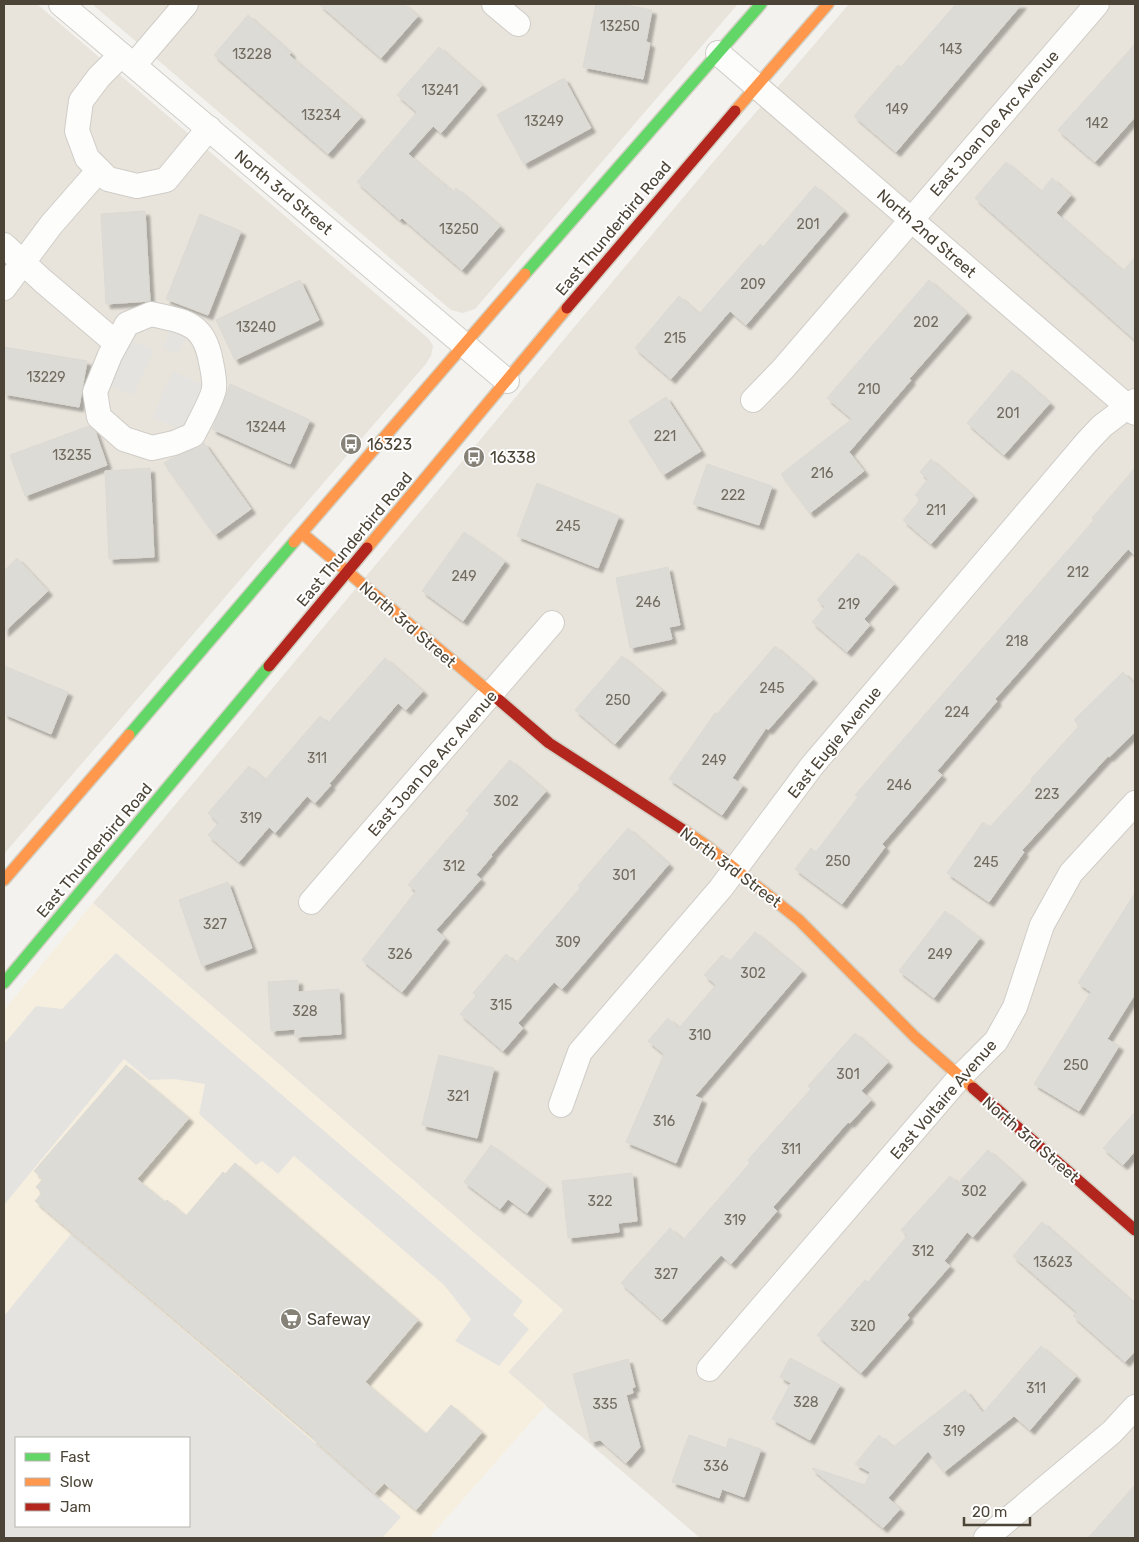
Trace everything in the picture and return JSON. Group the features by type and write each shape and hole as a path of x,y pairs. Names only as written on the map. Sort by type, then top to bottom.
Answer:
{"main road":[{"path":"4,880 303,534 464,344 762,4"},
{"name":"East Thunderbird Road","path":"4,983 614,251 828,4"},
{"name":"North 3rd Street","path":"303,534 490,695 549,743 703,843 800,920 915,1037 1135,1230"}],"street":[{"name":"North 3rd Street","path":"61,4 507,381"},
{"path":"186,4 127,60 99,77 82,101 77,131 87,158 108,179 136,186 166,180 209,128"},
{"path":"494,4 518,24"},
{"name":"East Joan De Arc Avenue","path":"753,400 783,369 1096,4"},
{"name":"North 2nd Street","path":"718,53 1133,407"},
{"path":"4,288 51,225 99,170"},
{"path":"4,246 116,343"},
{"path":"152,314 183,322 202,334 208,345 214,390 193,435 174,443 152,448 124,439 99,416 95,392 116,343 127,324 152,314"},
{"name":"East Eugie Avenue","path":"561,1105 580,1052 736,869 817,760 1086,443 1102,426 1133,407"},
{"name":"East Joan De Arc Avenue","path":"312,902 552,623"},
{"name":"East Voltaire Avenue","path":"709,1369 960,1077 996,1041 1015,1007 1042,925 1070,874 1135,803"},
{"path":"986,1538 1112,1432 1135,1408"}],"shaded area":[{"path":"4,4 37,4 429,339 433,346 431,356 425,365 4,854"},
{"path":"92,4 738,4 475,309 463,313 451,310"},
{"path":"849,4 1135,4 1135,1538 700,1538 507,1373 563,1310 93,903 708,168"},
{"path":"174,319 191,326 179,354 163,348"},
{"path":"120,335 154,350 133,396 99,380"},
{"path":"173,371 214,390 193,435 152,417"},
{"path":"93,903 563,1310 508,1372 546,1405 429,1538 4,1538 4,1010"},
{"path":"116,953 523,1301 513,1315 529,1329 499,1366 455,1341 471,1319 444,1285 294,1156 278,1174 262,1161 256,1165 199,1114 205,1084 174,1079 149,1080 124,1059 4,1205 4,1044 36,1006 62,1009"},
{"path":"71,1234 401,1517 382,1538 4,1538 4,1316"}],"building":[{"path":"319,4 404,4 418,16 381,58"},
{"path":"596,4 620,4 652,10 646,42 650,43 643,79 583,67"},
{"path":"956,4 1022,4 896,152 854,116 898,65 901,67"},
{"path":"248,15 291,53 289,55 361,117 328,154 214,55"},
{"path":"1135,44 1135,117 1095,162 1058,130"},
{"path":"439,47 482,85 441,133 433,126 408,154 453,192 456,188 500,226 462,270 402,218 400,220 357,182 417,112 397,95"},
{"path":"564,78 591,128 524,164 497,115"},
{"path":"1006,162 1041,192 1052,178 1071,195 1056,213 1123,271 1135,257 1135,340 975,198"},
{"path":"815,186 844,211 746,325 730,311 671,379 635,348 679,296 699,314 760,244 763,247"},
{"path":"145,211 150,301 106,304 101,214"},
{"path":"200,214 241,231 208,315 166,299"},
{"path":"300,280 319,320 235,360 216,320"},
{"path":"929,280 967,313 909,379 911,380 849,452 864,471 810,513 781,474 852,419 827,398"},
{"path":"4,347 87,361 79,407 4,394"},
{"path":"1012,370 1050,403 1004,455 967,423"},
{"path":"230,384 310,420 290,464 212,429"},
{"path":"666,397 701,451 663,475 629,421"},
{"path":"89,426 95,431 107,465 25,496 10,455"},
{"path":"204,443 251,509 215,535 164,463 198,448"},
{"path":"931,459 973,496 931,544 903,520 920,500 915,495 928,479 920,472"},
{"path":"707,464 772,486 759,525 693,504"},
{"path":"150,468 154,557 109,559 105,471"},
{"path":"1135,468 1135,556 1128,549 995,699 997,701 937,771 942,775 882,844 885,847 842,904 795,869 811,848 816,852 858,797 855,795 1094,520 1092,518"},
{"path":"537,483 619,516 598,568 517,536"},
{"path":"464,532 505,561 463,621 422,591"},
{"path":"858,553 894,584 864,619 870,625 847,652 812,622 825,607 817,600"},
{"path":"17,558 48,591 4,632 4,571"},
{"path":"668,567 680,625 669,627 672,639 630,648 616,578"},
{"path":"775,646 813,679 768,730 766,728 732,778 743,785 722,815 669,779 715,713 717,714"},
{"path":"622,656 662,690 615,744 575,710"},
{"path":"385,658 423,691 406,710 398,703 315,803 307,796 275,833 269,827 239,862 208,835 219,823 208,813 249,766 265,780 320,716 328,723"},
{"path":"4,666 68,692 51,734 4,714"},
{"path":"1123,672 1135,685 1135,732 1108,756 1022,850 1024,852 989,902 947,873 983,822 990,827 1079,726 1074,720"},
{"path":"510,760 546,791 476,875 481,879 436,930 445,938 402,992 362,960 416,891 408,885 470,813 466,811"},
{"path":"628,828 669,864 562,989 554,982 518,1023 523,1028 503,1051 460,1014 476,996 473,993 506,954 516,963"},
{"path":"228,882 252,948 202,966 179,900"},
{"path":"1135,893 1135,994 1107,1039 1119,1046 1079,1111 1034,1084 1091,992 1078,983"},
{"path":"945,911 980,938 934,998 899,971"},
{"path":"755,932 802,971 695,1096 702,1099 676,1163 626,1142 664,1054 648,1041 668,1018 679,1028 716,985 704,975 722,955 730,961"},
{"path":"298,980 298,992 339,989 341,1034 295,1037 295,1029 271,1031 268,982"},
{"path":"855,1033 888,1062 861,1091 871,1100 850,1123 848,1122 773,1207 777,1211 731,1264 721,1255 662,1320 621,1283 670,1228 683,1240 750,1163 748,1160 811,1089 808,1086"},
{"path":"439,1055 494,1068 477,1138 422,1125"},
{"path":"126,1065 189,1118 137,1179 186,1216 223,1172 225,1174 235,1163 418,1320 365,1382 426,1434 451,1405 482,1432 416,1510 384,1483 375,1493 313,1437 35,1201 42,1193 36,1187 43,1179 34,1171"},
{"path":"1135,1112 1135,1151 1123,1165 1103,1148"},
{"path":"491,1145 547,1186 527,1213 508,1199 500,1209 464,1182"},
{"path":"988,1150 1022,1180 973,1237 967,1232 944,1261 950,1266 907,1315 909,1318 861,1373 817,1335 865,1280 868,1282 907,1236 901,1230 950,1176 958,1183"},
{"path":"632,1173 637,1221 618,1223 619,1232 568,1238 562,1181"},
{"path":"1042,1222 1135,1304 1135,1351 1125,1362 1073,1316 1077,1312 1013,1256"},
{"path":"1041,1346 1076,1376 1030,1430 1014,1416 944,1472 928,1451 888,1498 900,1509 883,1528 812,1469 865,1485 870,1472 855,1464 879,1435 893,1447 965,1390 983,1413"},
{"path":"790,1358 840,1385 810,1440 772,1419 791,1383 780,1377"},
{"path":"628,1359 635,1387 632,1388 633,1393 626,1395 640,1447 626,1463 600,1440 591,1442 573,1374"},
{"path":"689,1435 726,1448 729,1438 761,1449 744,1497 722,1489 719,1498 672,1482"},
{"path":"1135,1485 1135,1538 1088,1538"}],"traffic: fast":[{"path":"525,274 761,4"},
{"path":"129,735 294,542"},
{"path":"4,983 269,666"}],"traffic: slow":[{"path":"735,111 828,4"},
{"path":"294,542 525,274"},
{"path":"367,548 567,308"},
{"path":"303,534 499,700"},
{"path":"4,880 129,735"},
{"path":"685,831 703,843 799,920 915,1037 973,1088"}],"traffic: jam":[{"path":"567,308 735,111"},
{"path":"269,666 367,548"},
{"path":"499,700 549,743 685,831"},
{"path":"973,1088 1135,1230"}],"place":[{"name":"16323","path":"351,444"},
{"name":"16338","path":"474,457"},
{"name":"Safeway","path":"291,1319"}]}
